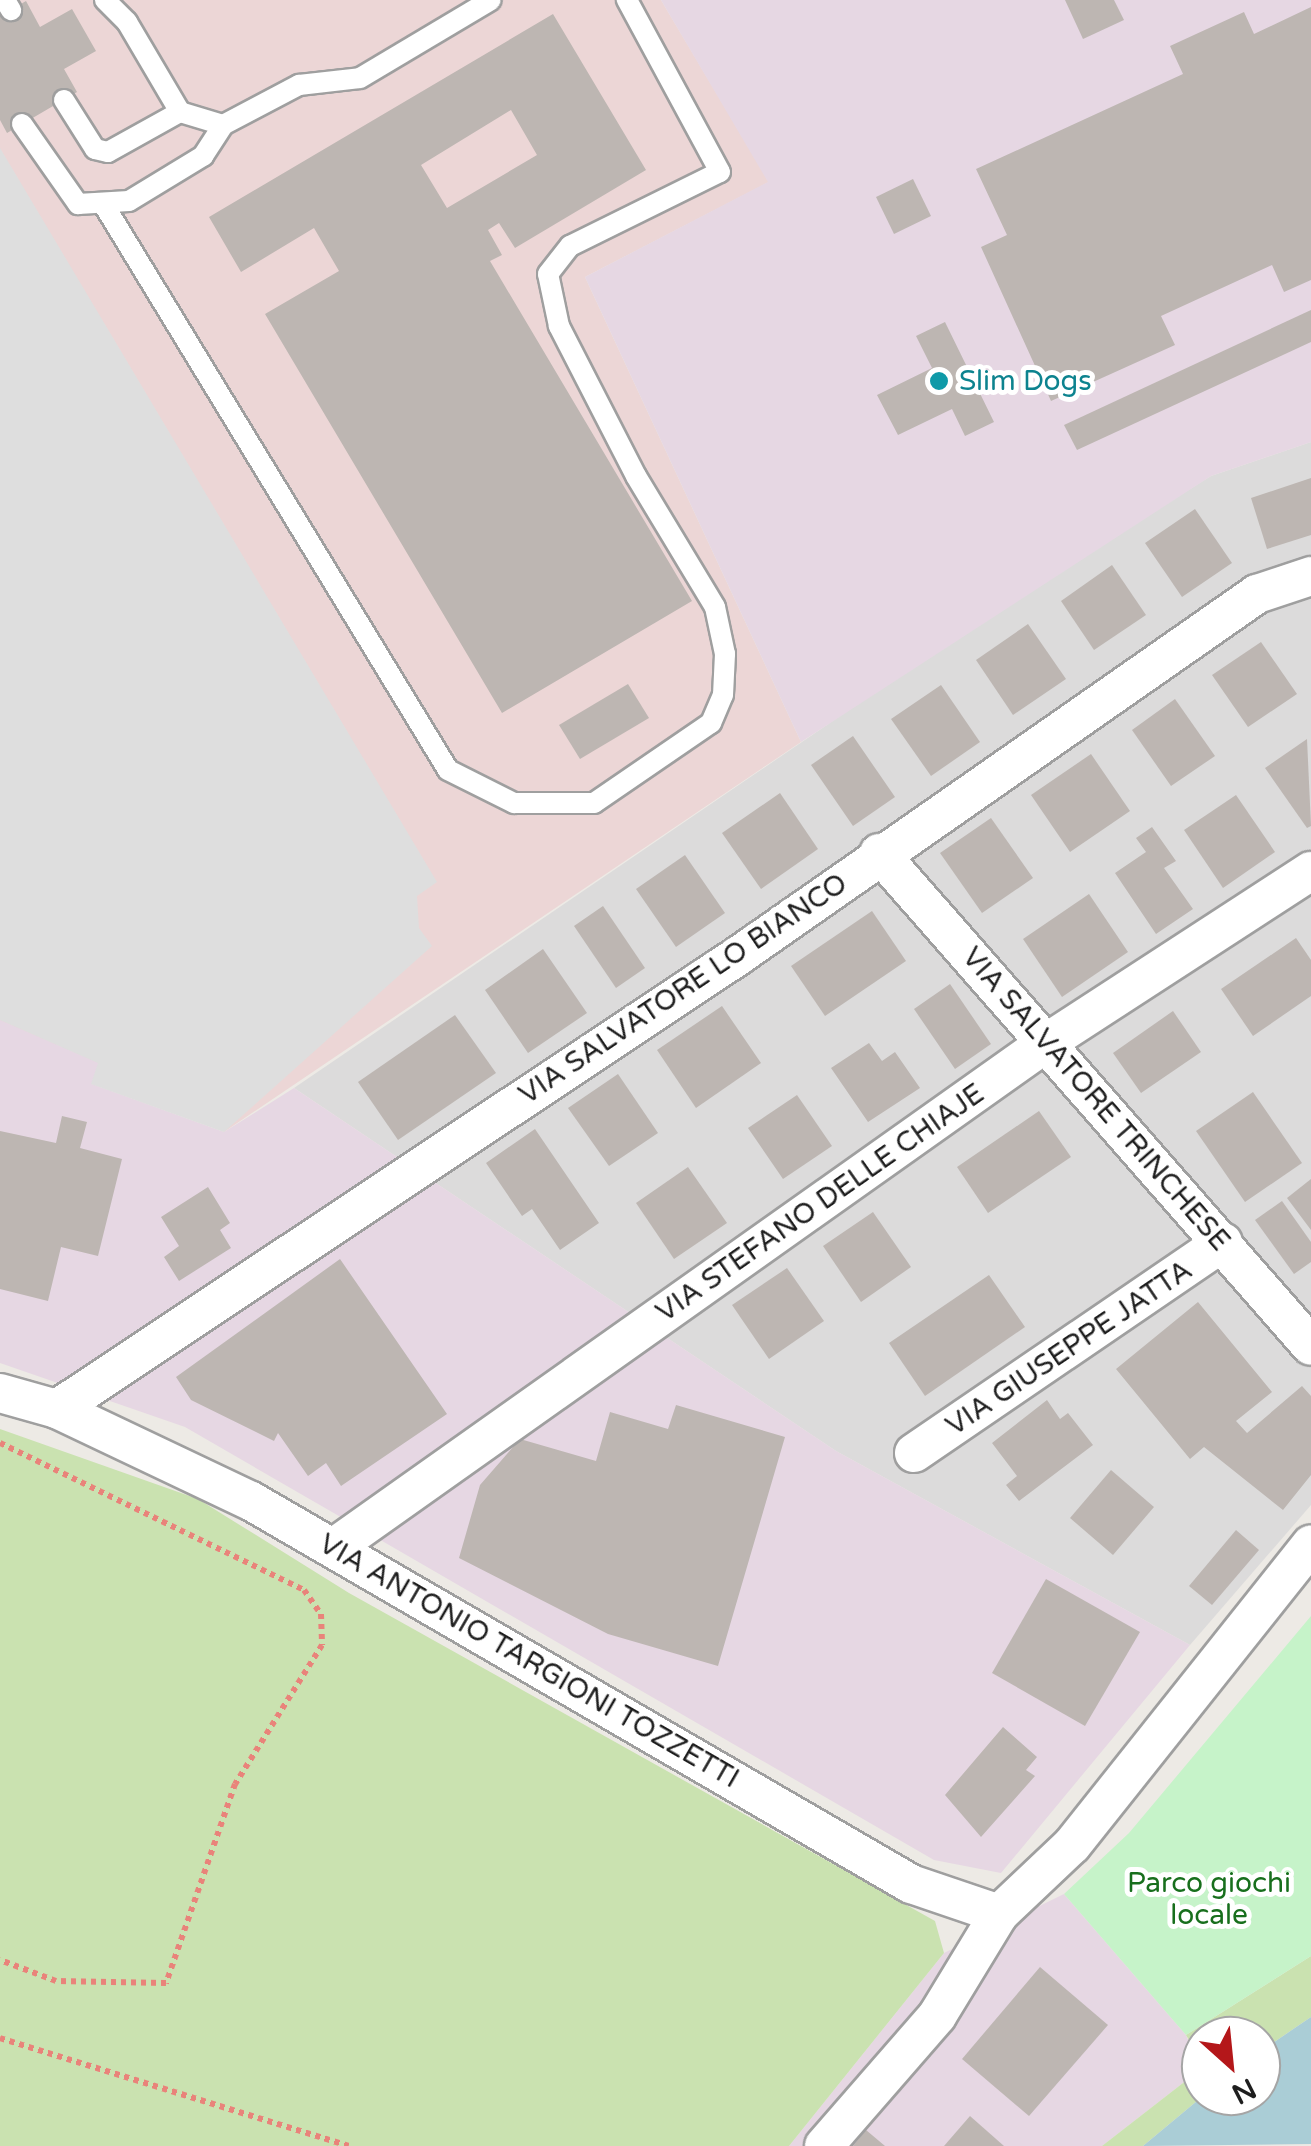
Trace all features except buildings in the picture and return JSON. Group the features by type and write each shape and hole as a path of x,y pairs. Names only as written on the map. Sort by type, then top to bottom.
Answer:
{"street":[{"name":"VIA SALVATORE LO BIANCO","path":"57,1409 738,956 879,853 1257,594 1311,576"},
{"name":"VIA SALVATORE TRINCHESE","path":"879,853 1311,1346"},
{"name":"VIA STEFANO DELLE CHIAJE","path":"336,1546 1046,1043 1311,871"},
{"name":"VIA GIUSEPPE JATTA","path":"914,1453 1223,1242"},
{"name":"VIA ANTONIO TARGIONI TOZZETTI","path":"0,1393 57,1409 336,1546 910,1884 998,1914"},
{"path":"824,2146 938,2016 998,1914 1072,1845 1311,1545"}],"lane":[{"path":"105,0 128,22 180,112 223,125"},
{"path":"22,124 78,204 104,206 129,201 203,156 223,125 299,85 360,78 491,0"},
{"path":"104,206 448,770 514,803 594,802 710,723 722,695 725,654 714,607 636,476 559,326 548,274 570,246 720,172 628,0"},
{"path":"64,100 95,149 108,152 180,112"}],"path":[{"path":"0,1442 304,1590 320,1614 322,1645 235,1784 166,1983 56,1982 0,1960"},
{"path":"0,2038 349,2146"}],"shaded area":[{"path":"8,0 661,0 769,182 585,277 801,742 224,1132 0,1023 0,5"},
{"path":"661,0 1311,0 1311,442 1211,476 801,742 585,277 768,182"},
{"path":"0,148 437,882 417,896 419,928 432,946 224,1132 91,1084 98,1063 0,1020"},
{"path":"1311,442 1311,1505 1190,1645 836,1451 294,1088 1003,605 1211,476"},
{"path":"0,1020 99,1063 92,1084 224,1132 294,1088 836,1451 1190,1645 1001,1873 934,1860 185,1427 0,1363"},
{"path":"1064,1894 1181,2029 1181,2085 1102,2146 789,2146 944,1953"}],"green space":[{"path":"0,1429 198,1499 349,1593 935,1921 944,1953 789,2146 0,2146"},
{"name":"Parco giochi locale","path":"1311,1616 1311,1956 1216,2016 1181,2016 1181,2029 1064,1894 1129,1833"},
{"path":"1311,1956 1311,2017 1281,2037 1281,2016 1216,2016"},
{"path":"1181,2085 1181,2114 1143,2146 1102,2146"}],"water":[{"path":"1311,2017 1311,2144 1143,2146 1181,2114 1281,2116 1281,2037"}],"place":[{"name":"Slim Dogs","path":"939,381"}]}
